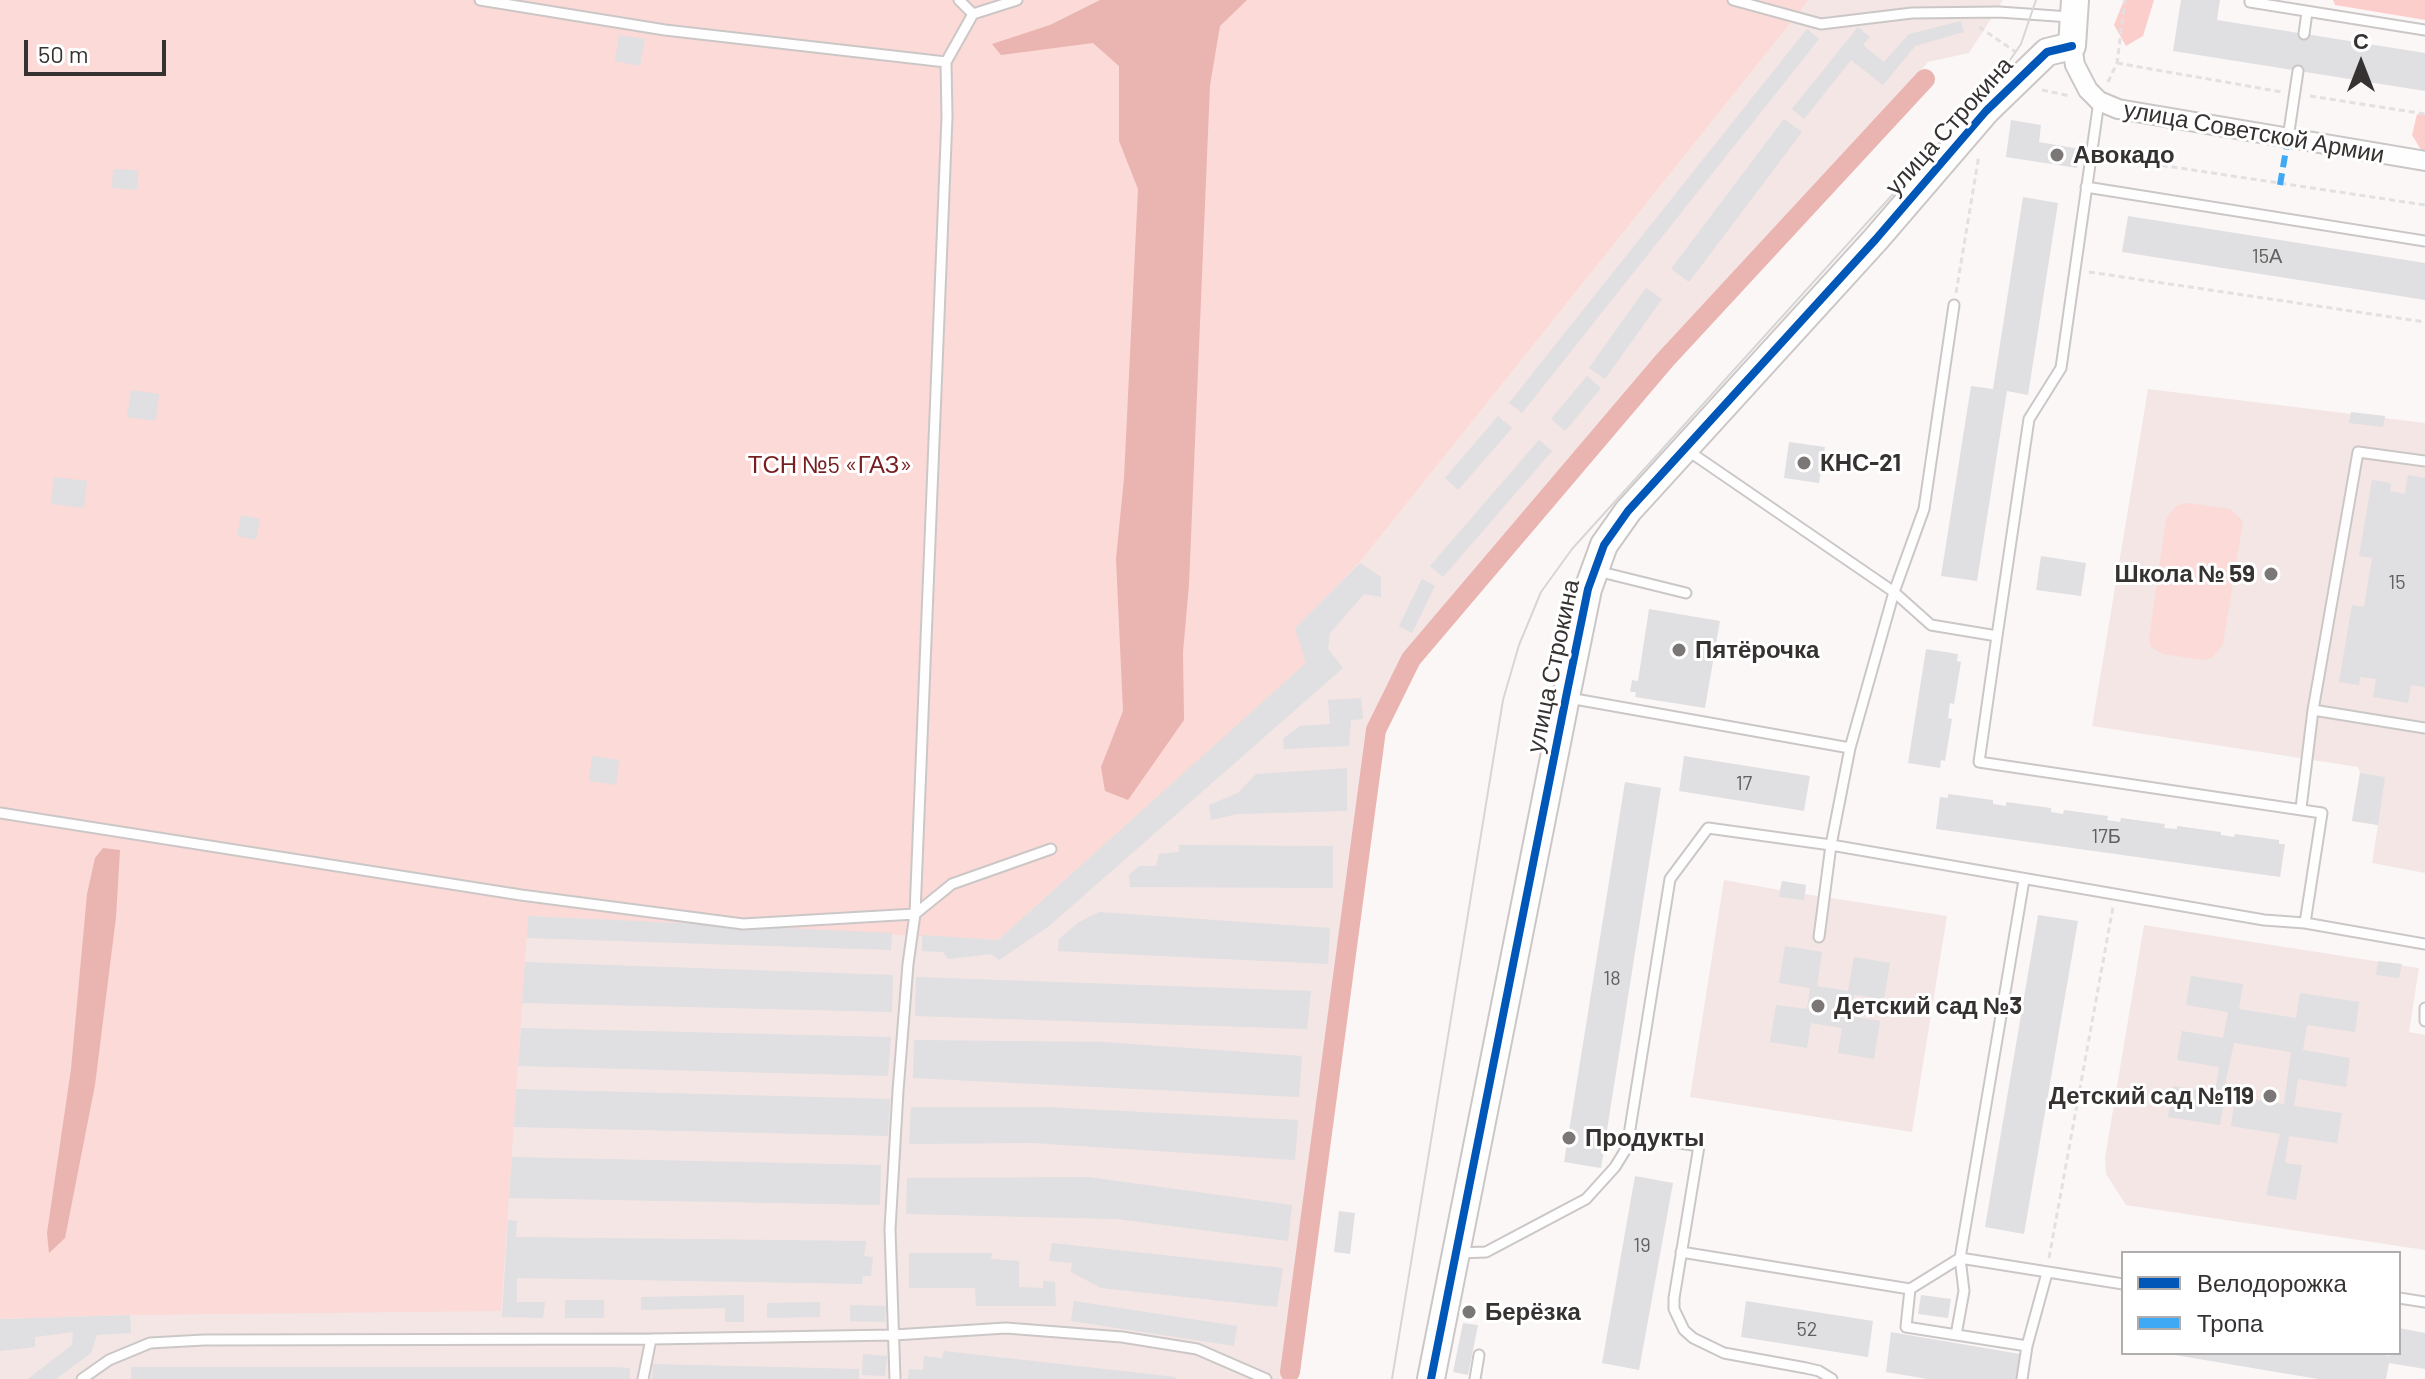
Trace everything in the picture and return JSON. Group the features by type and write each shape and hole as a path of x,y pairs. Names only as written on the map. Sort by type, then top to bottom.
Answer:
{"street":[{"path":"2072,46 2074,9"},
{"name":"улица Советской Армии","path":"2072,46 2081,80 2099,101 2118,109 2425,161"},
{"name":"улица Строкина","path":"1435,1377 1456,1253 1566,697 1593,570 1604,545 1628,511 1876,239 2008,88 2047,52 2072,46"}],"lane":[{"path":"480,0 665,30 946,62"},
{"path":"959,0 973,14"},
{"path":"895,1379 890,1229 908,964 915,914 947,117 946,62 973,14 1017,0"},
{"path":"1733,0 1821,24 1912,13 2074,9"},
{"path":"2250,0 2425,30"},
{"path":"2304,34 2307,12"},
{"path":"2288,138 2298,71"},
{"path":"2099,101 2061,368 2029,419 1979,762 2322,813 2305,923"},
{"path":"2086,187 2425,241"},
{"path":"1819,937 1831,845 1850,748 1894,592 1924,509 1954,305"},
{"path":"1684,448 1894,592 1931,625 1997,636"},
{"path":"2301,808 2313,710 2358,452 2425,461"},
{"path":"1593,570 1686,593"},
{"path":"1566,697 1850,748"},
{"path":"2313,710 2425,728"},
{"path":"0,813 521,895 743,924 915,914 952,884 1051,849"},
{"path":"1456,1253 1486,1252 1586,1199 1615,1167 1626,1149 1670,879 1708,828 1831,845 2024,880 2425,944"},
{"path":"1956,1335 1964,1291 1960,1258 2024,880"},
{"path":"2425,1008 2425,1021"},
{"path":"1629,1135 1699,1146 1674,1309 1684,1330 1693,1338 1724,1353 1819,1371 1832,1379"},
{"path":"1681,1252 1910,1289 1960,1258 2121,1284"},
{"path":"2022,1379 2027,1346 2047,1273"},
{"path":"1910,1289 1906,1327 2027,1346"},
{"path":"2401,1298 2425,1302"},
{"path":"82,1379 109,1360 150,1343 204,1340 651,1339 894,1335 1006,1328 1122,1337 1197,1349 1266,1379"},
{"path":"643,1379 651,1339"},
{"path":"1475,1379 1479,1355"}],"path":[{"path":"2099,101 2117,63 2125,0"},
{"path":"2117,63 2425,114"},
{"path":"2092,143 2113,158 2425,205"},
{"path":"1954,305 1979,156"},
{"path":"2074,269 2425,322"},
{"path":"2047,1273 2116,895"}],"shaded area":[{"path":"1100,0 1247,0 1220,26 1210,85 1189,584 1183,652 1184,720 1128,800 1105,791 1101,767 1123,711 1116,559 1124,478 1138,189 1119,141 1119,66 1093,43 1001,55 992,44 1050,25"},
{"path":"1809,0 2003,0 1969,53 1928,62 1410,649 1373,730 1296,1371 1287,1379 0,1379 0,1319 130,1315 528,916 998,940 1124,826 1295,628 1360,562"},
{"path":"2124,0 2154,0 2143,36 2126,46 2114,25"},
{"path":"2333,0 2425,0 2425,20 2335,5"},
{"path":"2417,114 2425,115 2425,150 2421,150 2412,135"},
{"name":"Школа № 59","path":"2148,389 2425,423 2425,873 2372,863 2378,825 2352,821 2360,773 2358,767 2092,726"},
{"path":"103,848 120,850 116,917 95,1085 65,1238 49,1253 47,1233 71,1069 87,894 95,858"},
{"name":"Детский сад №3","path":"1724,880 1780,890 1782,881 1806,885 1805,894 1947,916 1912,1132 1690,1097"},
{"name":"Детский сад №119","path":"2144,925 2419,968 2409,1032 2425,1035 2425,1250 2126,1205 2106,1174 2105,1158"}],"green space":[{"name":"ТСН №5 «ГАЗ»","path":"0,0 1809,0 1360,562 1296,628 1306,663 998,940 528,916 501,1311 0,1319"},
{"path":"2186,503 2230,509 2243,521 2223,644 2212,658 2203,660 2163,654 2151,647 2149,639 2166,519 2176,506"}],"building":[{"path":"2181,0 2220,0 2217,20 2425,53 2425,91 2173,51"},
{"path":"1961,21 1964,32 1915,46 1883,85 1851,60 1804,119 1792,109 1858,27 1870,37 1863,45 1884,62 1909,34"},
{"path":"1807,29 1819,39 1522,413 1509,403"},
{"path":"619,35 645,39 640,66 615,61"},
{"path":"1784,119 1802,132 1689,282 1671,269"},
{"path":"2011,120 2041,125 2039,142 2080,149 2077,168 2006,157"},
{"path":"113,169 138,170 137,190 112,188"},
{"path":"2023,197 2058,203 2028,395 2007,391 1977,581 1941,576 1971,386 1993,389"},
{"path":"2128,216 2425,263 2425,300 2122,252"},
{"path":"1646,288 1662,299 1605,379 1589,368"},
{"path":"1587,376 1601,388 1565,431 1551,419"},
{"path":"131,390 159,394 156,421 127,417"},
{"path":"2351,412 2385,416 2383,427 2349,423"},
{"path":"1498,416 1512,428 1458,490 1445,478"},
{"path":"1539,440 1552,451 1443,577 1430,566"},
{"name":"КНС-21","path":"1789,442 1825,447 1819,483 1784,478"},
{"path":"2408,475 2425,478 2425,687 2411,685 2408,703 2373,697 2376,679 2360,677 2359,685 2339,682 2352,605 2364,607 2372,558 2359,556 2372,480 2391,483 2390,491 2405,494"},
{"path":"54,477 87,481 84,508 51,504"},
{"path":"241,515 260,519 256,540 237,536"},
{"path":"2041,556 2086,563 2081,596 2036,590"},
{"path":"1360,563 1381,577 1381,597 1364,594 1330,633 1328,649 1343,668 1049,926 999,960 991,954 948,959 943,952 922,951 922,935 998,940 1306,663 1295,628"},
{"path":"1422,579 1435,586 1412,633 1399,626"},
{"name":"Пятёрочка","path":"1649,609 1720,621 1705,708 1635,697 1636,692 1630,692 1632,680 1638,681"},
{"path":"1926,649 1958,654 1957,661 1961,662 1954,704 1950,703 1948,718 1952,719 1945,761 1941,760 1940,768 1908,763"},
{"path":"1361,698 1363,719 1351,720 1349,746 1284,749 1283,739 1300,726 1330,724 1328,700"},
{"path":"592,756 619,760 616,785 589,781"},
{"path":"1684,756 1810,776 1804,811 1679,791"},
{"path":"1347,768 1347,811 1237,814 1211,820 1209,805 1238,793 1256,774"},
{"path":"2360,773 2385,777 2378,825 2352,821"},
{"path":"1625,782 1661,788 1601,1168 1564,1162"},
{"path":"1948,794 1993,800 1993,804 2006,806 2006,802 2051,808 2051,812 2063,814 2064,810 2108,816 2107,820 2120,822 2121,818 2165,824 2164,828 2177,829 2177,826 2221,832 2221,835 2234,837 2235,834 2279,840 2279,844 2285,844 2280,877 1936,829 1940,797 1948,798"},
{"path":"1179,845 1333,846 1333,888 1130,887 1129,875 1139,866 1156,866 1159,854 1179,852"},
{"path":"1782,881 1806,885 1804,900 1779,897"},
{"path":"1099,912 1330,928 1328,964 1058,951 1059,939 1079,922"},
{"path":"2038,915 2078,921 2024,1234 1985,1227"},
{"path":"528,916 892,933 891,950 527,938"},
{"path":"1785,946 1822,952 1817,986 1848,991 1854,957 1890,963 1884,999 1854,995 1851,1016 1880,1021 1874,1059 1838,1053 1842,1028 1811,1023 1807,1048 1770,1042 1776,1005 1807,1009 1810,988 1779,983"},
{"path":"2378,961 2402,964 2399,978 2376,975"},
{"path":"525,962 893,975 892,1012 522,1003"},
{"path":"2191,976 2243,984 2239,1009 2296,1018 2300,993 2359,1002 2355,1032 2307,1025 2303,1050 2350,1058 2346,1087 2298,1079 2294,1106 2342,1113 2337,1143 2289,1136 2285,1163 2302,1165 2296,1200 2266,1195 2280,1134 2231,1126 2235,1096 2284,1104 2291,1052 2234,1043 2220,1125 2168,1117 2173,1086 2215,1093 2219,1067 2177,1060 2182,1031 2223,1038 2228,1012 2186,1005"},
{"path":"916,977 1311,991 1307,1029 915,1016"},
{"path":"521,1028 891,1037 888,1076 518,1066"},
{"path":"914,1040 1104,1042 1302,1056 1299,1097 913,1078"},
{"path":"516,1089 890,1099 888,1136 514,1127"},
{"path":"911,1107 1045,1107 1298,1120 1295,1160 1033,1143 909,1144"},
{"path":"512,1157 881,1165 880,1205 509,1198"},
{"path":"1635,1176 1673,1183 1639,1370 1602,1363"},
{"path":"1088,1177 1292,1205 1288,1241 1116,1219 906,1214 907,1178"},
{"path":"1339,1211 1355,1213 1350,1254 1334,1252"},
{"path":"508,1220 517,1221 516,1237 866,1241 864,1256 873,1257 871,1276 863,1276 862,1284 517,1278 517,1302 545,1302 543,1318 502,1317"},
{"path":"1052,1243 1283,1268 1277,1307 1101,1288 1071,1272 1072,1263 1049,1261"},
{"path":"909,1253 992,1253 991,1259 1019,1261 1019,1287 1043,1288 1043,1281 1055,1282 1056,1306 976,1306 975,1288 909,1288"},
{"path":"744,1295 744,1322 725,1322 725,1308 641,1310 641,1297"},
{"path":"1921,1295 1951,1299 1948,1318 1918,1314"},
{"path":"565,1300 604,1300 604,1318 565,1318"},
{"path":"1074,1301 1237,1326 1234,1346 1071,1321"},
{"path":"1746,1301 1873,1321 1868,1357 1741,1337"},
{"path":"820,1302 820,1317 767,1318 767,1303"},
{"path":"850,1305 886,1306 885,1322 850,1321"},
{"path":"130,1315 131,1333 97,1335 91,1353 56,1379 28,1379 72,1345 73,1332 35,1337 35,1347 0,1351 0,1319"},
{"path":"1463,1323 1478,1325 1468,1375 1453,1372"},
{"path":"2401,1328 2425,1333 2425,1369 2389,1363 2386,1379 2318,1379 2175,1355 2385,1355 2401,1355"},
{"path":"1891,1332 2020,1354 2016,1379 1927,1379 1886,1372"},
{"path":"944,1351 1176,1379 908,1379 909,1369 923,1370 924,1356 942,1358"},
{"path":"863,1354 887,1356 885,1376 862,1375"},
{"path":"653,1364 859,1369 859,1379 652,1379"},
{"path":"131,1367 613,1367 630,1368 630,1379 131,1379"}],"waterway":[{"path":"1290,1372 1376,730 1411,659 1665,360 1925,79"}],"tram line":[{"path":"1392,1379 1503,700 1519,645 1541,592 1572,549 1997,79 2021,44 2036,0"}],"marked path":[{"path":"2280,185 2288,138"}],"cycle path":[{"path":"1431,1379 1588,589 1604,545 1628,511 1876,239 1986,111 2047,52 2072,46"}],"place":[{"name":"Авокадо","path":"2057,155"},
{"name":"КНС-21","path":"1804,463"},
{"name":"Школа № 59","path":"2271,574"},
{"name":"Пятёрочка","path":"1679,650"},
{"name":"Детский сад №3","path":"1818,1006"},
{"name":"Детский сад №119","path":"2270,1096"},
{"name":"Продукты","path":"1569,1138"},
{"name":"Берёзка","path":"1469,1312"}]}
